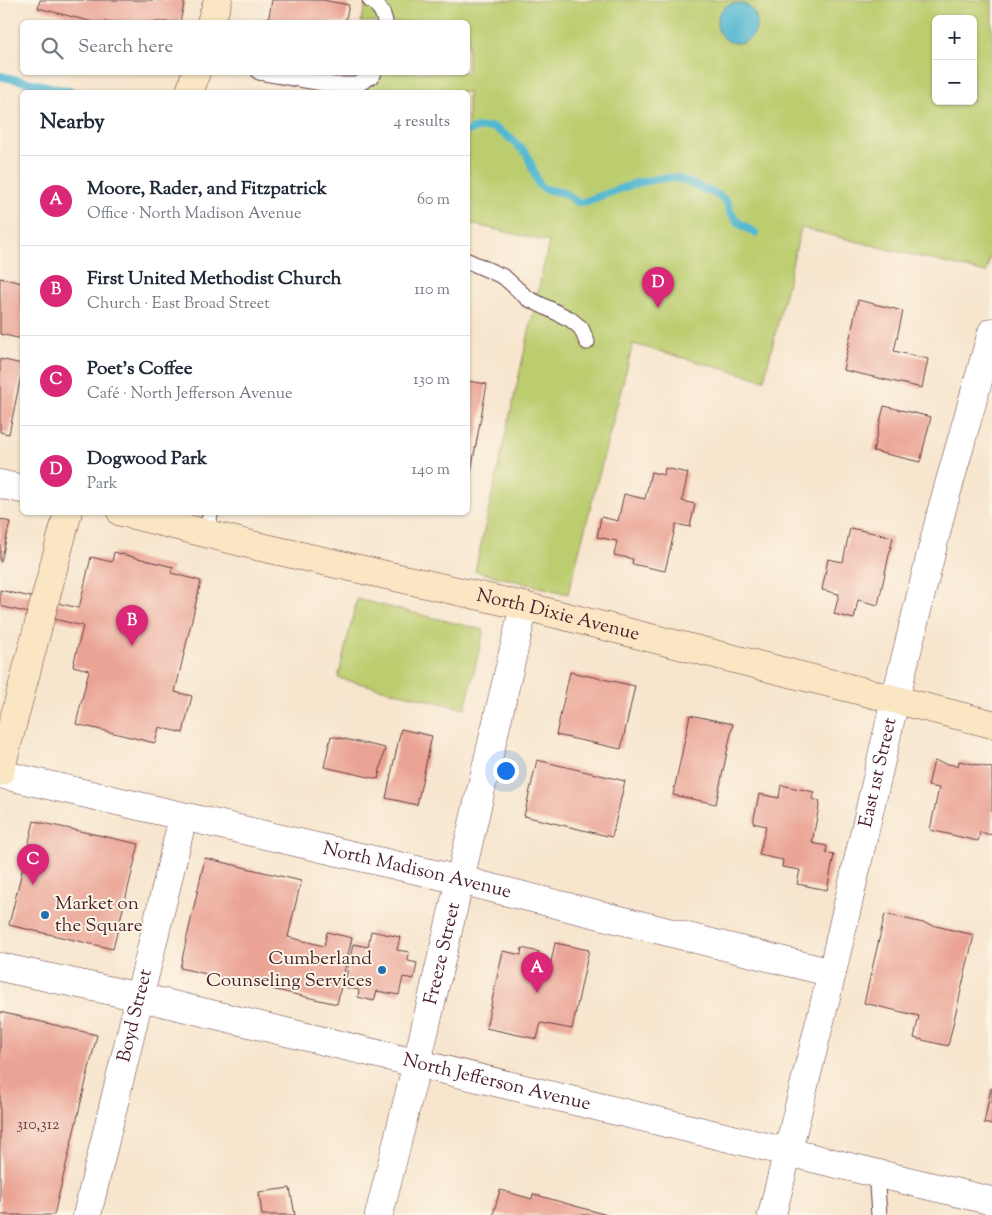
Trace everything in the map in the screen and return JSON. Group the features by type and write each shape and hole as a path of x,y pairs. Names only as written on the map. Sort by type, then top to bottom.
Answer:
{"street":[{"path":"212,20 218,0"},
{"path":"191,90 195,75"},
{"name":"East 1st Street","path":"772,1215 832,973 895,700 942,509 992,332"},
{"path":"0,484 20,489"},
{"path":"0,773 67,515"},
{"name":"North Dixie Avenue","path":"145,515 208,523 524,606 992,724"},
{"name":"Freeze Street","path":"379,1215 417,1063 524,606"},
{"name":"North Madison Avenue","path":"0,773 460,880 832,973"},
{"name":"Boyd Street","path":"87,1215 184,817"},
{"name":"North Jefferson Avenue","path":"0,967 140,997 992,1200"}],"lane":[{"path":"370,0 374,2 385,20"},
{"path":"276,75 334,85 357,84 373,75"},
{"path":"470,262 504,277 527,298 570,319 581,328 587,342"},
{"path":"876,1172 879,1215"}],"green space":[{"path":"367,0 992,0 992,250 986,273 801,228 764,380 633,344 568,594 475,571 549,242 470,223 470,90 345,90 348,75 470,75 470,20 362,20"},
{"path":"357,599 484,630 465,709 338,678"}],"water":[{"path":"741,3 748,6 754,12 757,23 756,31 748,40 741,43 733,43 726,40 718,31 717,19 720,12 729,4"}],"building":[{"path":"40,0 185,0 180,20 85,20 38,8"},
{"path":"272,0 323,0 349,5 345,20 268,20"},
{"path":"0,278 20,283 20,339 0,334"},
{"path":"858,300 903,311 894,351 928,359 922,388 843,370"},
{"path":"0,359 20,364 20,381 9,434 0,432"},
{"path":"470,381 487,384 470,477"},
{"path":"884,406 931,417 920,462 873,451"},
{"path":"665,468 688,473 682,501 695,504 690,527 676,524 665,571 632,564 633,559 614,555 617,541 597,537 601,517 618,521 624,494 645,499 651,472 664,475"},
{"path":"0,519 10,522 1,562 0,562"},
{"path":"850,528 893,537 878,605 858,600 854,619 834,614 839,594 822,590 828,559 843,562"},
{"path":"114,552 173,567 171,573 201,581 175,692 192,696 183,733 159,727 155,743 76,724 89,670 73,666 83,626 0,606 0,590 79,608 91,557 112,562"},
{"path":"570,672 635,686 621,749 556,735"},
{"path":"690,715 733,724 716,804 673,795"},
{"path":"401,729 432,736 417,805 386,798"},
{"path":"331,736 385,748 378,779 324,767"},
{"path":"537,760 625,781 612,837 524,816"},
{"path":"934,761 958,766 959,761 992,768 992,835 980,832 978,841 930,830 939,788 928,786"},
{"path":"781,785 814,792 812,799 820,801 812,843 827,846 826,853 834,855 827,890 797,884 800,870 782,867 783,860 759,855 766,826 753,823 759,794 779,798"},
{"path":"34,821 139,844 113,949 9,925"},
{"path":"205,858 301,881 288,937 324,946 327,932 352,938 337,1004 180,968"},
{"path":"885,914 974,935 948,1046 914,1038 919,1016 864,1003"},
{"name":"Cumberland Counseling Services","path":"371,931 400,937 397,950 409,952 408,961 417,963 414,979 403,977 399,995 377,991 374,1001 358,997 359,990 344,987 353,944 368,947"},
{"path":"555,943 589,950 572,1029 541,1023 537,1039 486,1028 503,951 521,955 522,948 539,952 537,960 551,962"},
{"path":"0,1012 97,1035 54,1215 0,1215"},
{"path":"992,1088 992,1125 984,1123"},
{"path":"290,1188 295,1215 262,1215 259,1192"},
{"path":"500,1190 532,1199 533,1194 607,1215 493,1215"}],"waterway":[{"path":"0,76 64,90"},
{"path":"470,130 493,127 510,138 527,154 539,185 545,189 564,193 577,202 584,202 636,183 663,178 678,178 718,195 727,202 730,212 739,223 755,233"}],"place":[{"name":"Dogwood Park","path":"658,308"},
{"name":"First United Methodist Church","path":"132,646"},
{"name":"Poet's Coffee","path":"33,885"},
{"name":"Market on the Square","path":"45,915"},
{"name":"Cumberland Counseling Services","path":"382,970"},
{"name":"Moore, Rader, and Fitzpatrick","path":"537,993"}]}
